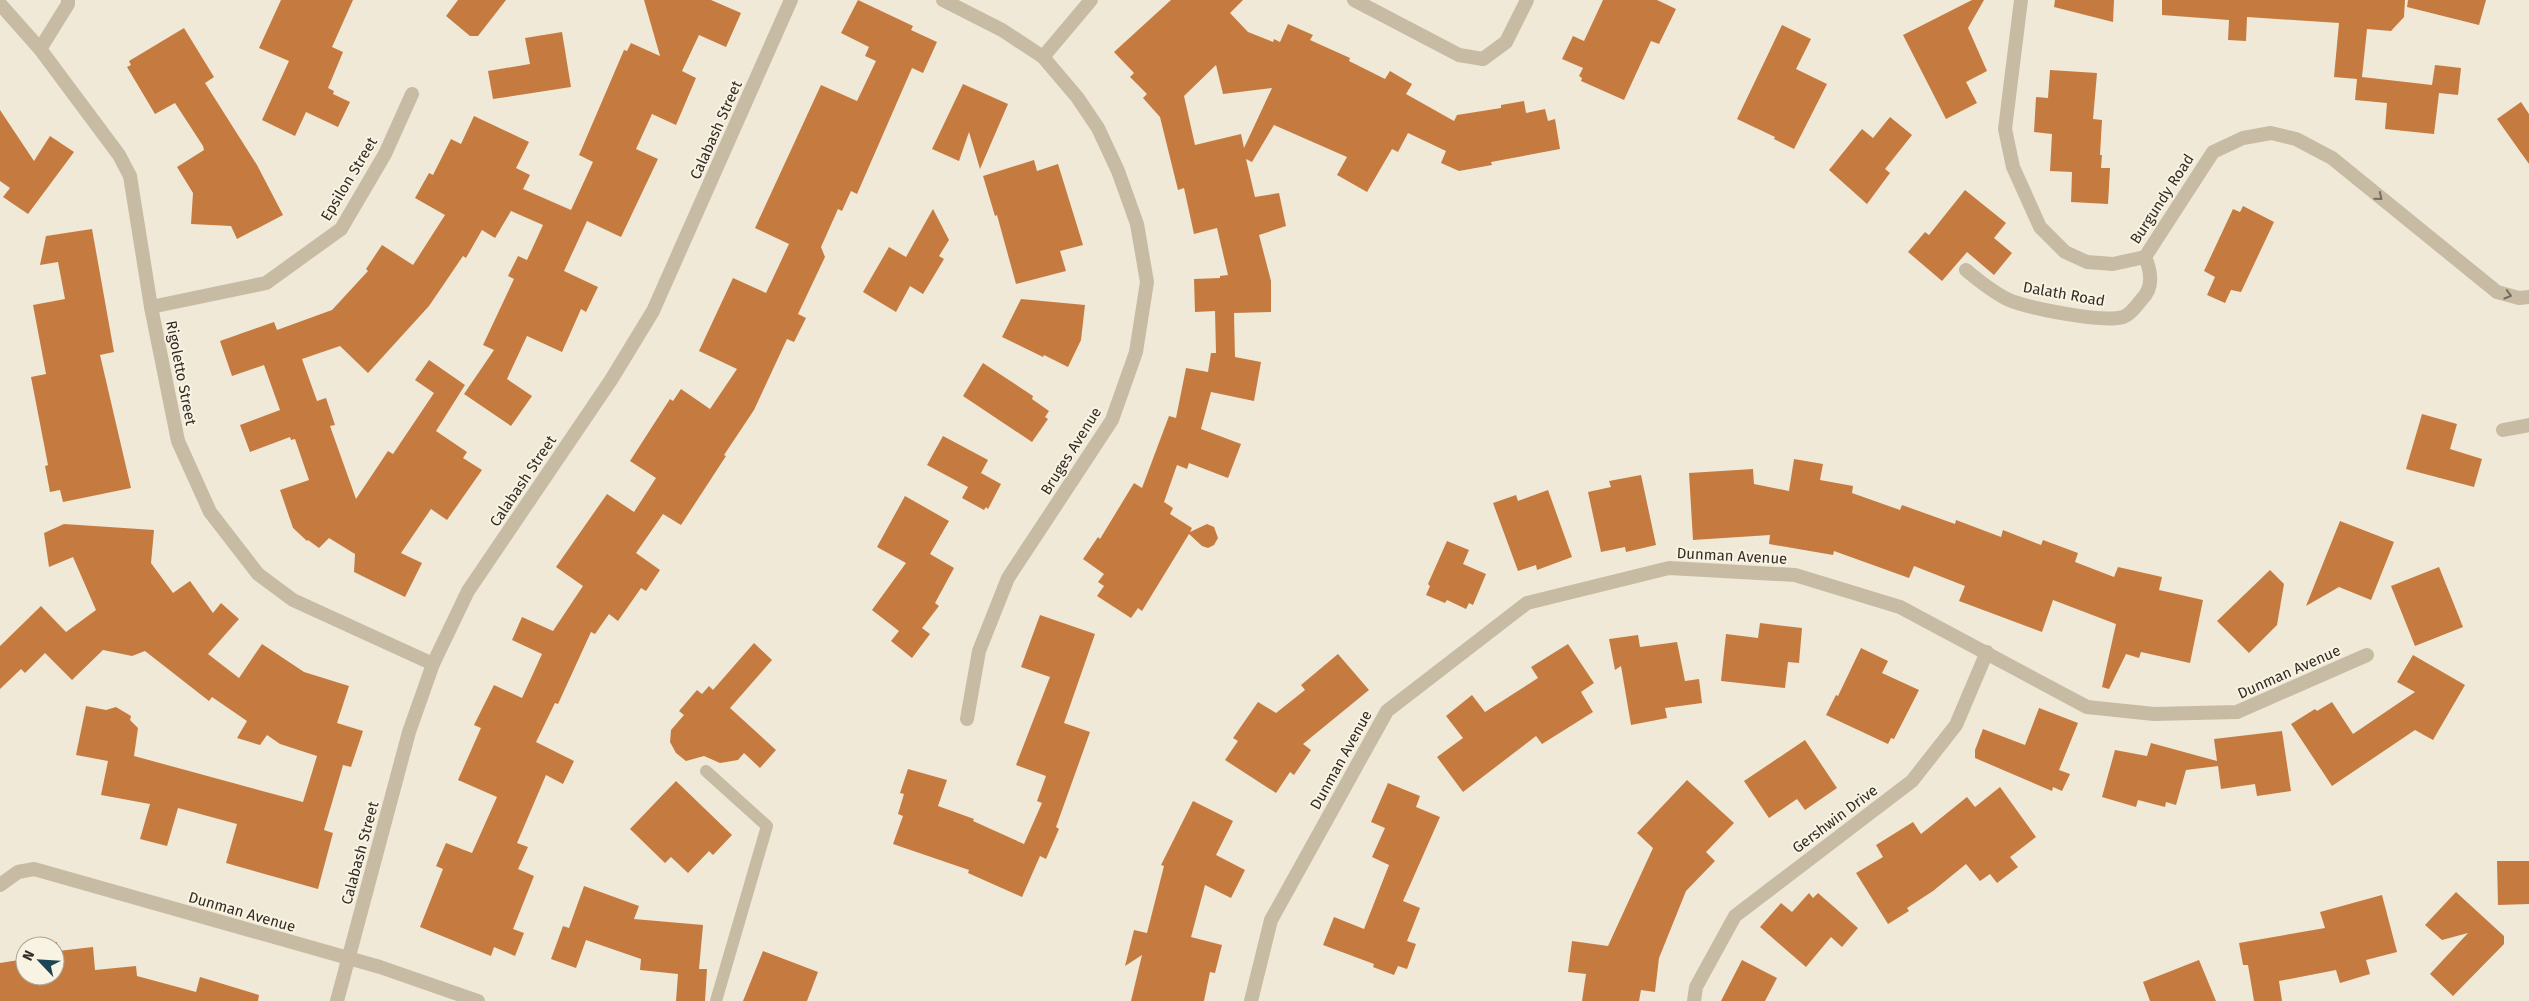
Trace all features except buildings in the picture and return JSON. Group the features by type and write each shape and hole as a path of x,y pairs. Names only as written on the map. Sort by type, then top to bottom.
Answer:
{"street":[{"path":"40,49 68,4 68,0"},
{"name":"Calabash Street","path":"337,1001 409,732 433,664 468,592 611,380 653,311 790,0"},
{"name":"Bruges Avenue","path":"942,0 1002,30 1043,57 1077,97 1098,128 1118,171 1137,224 1147,282 1136,352 1112,420 1008,578 979,652 966,719"},
{"path":"1043,57 1092,0"},
{"path":"1354,0 1459,55 1483,59 1506,42 1527,0"},
{"name":"Burgundy Road","path":"2021,0 2005,129 2013,167 2040,227 2065,252 2087,262 2113,264 2145,256 2159,239 2212,152 2243,138 2272,133 2296,139 2332,158 2497,292 2519,298 2529,297"},
{"name":"Rigoletto Street","path":"0,4 40,49 118,155 130,176 152,307 178,441 210,512 258,574 293,600 433,664"},
{"name":"Epsilon Street","path":"152,307 266,283 341,230 385,154 412,94"},
{"name":"Dalath Road","path":"1966,270 1984,286 2014,302 2026,306 2107,319 2125,317 2147,294 2150,281 2149,266 2145,256"},
{"path":"2504,430 2529,425"},
{"name":"Dunman Avenue","path":"1251,1001 1271,920 1387,711 1527,604 1669,568 1795,576 1900,606 2087,707 2154,714 2237,712 2367,656"},
{"name":"Gershwin Drive","path":"1694,1001 1696,987 1735,916 1912,781 1956,725 1988,652"},
{"name":"Dunman Avenue","path":"0,886 18,872 34,870 348,958 478,1001"}],"lane":[{"path":"706,771 767,826 716,1001"}]}
